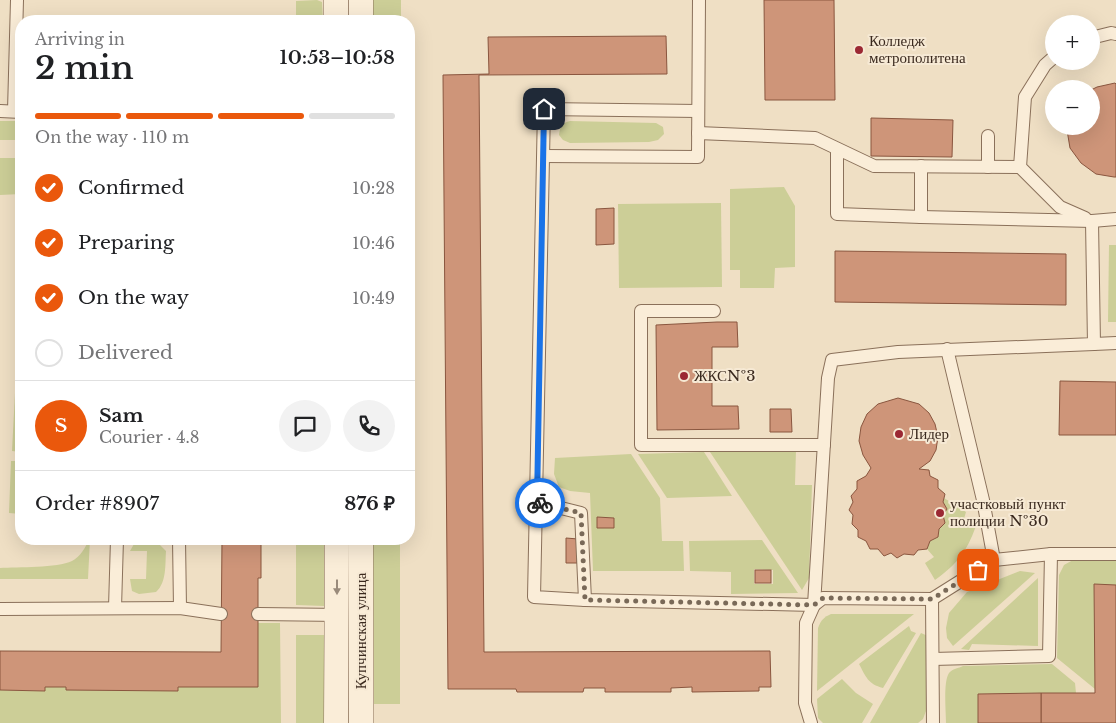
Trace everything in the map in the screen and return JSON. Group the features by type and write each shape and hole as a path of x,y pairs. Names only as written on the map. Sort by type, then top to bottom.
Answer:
{"street":[{"path":"336,0 336,15"},
{"path":"361,0 361,15"},
{"name":"Купчинская улица","path":"336,545 336,723"},
{"name":"Купчинская улица","path":"361,545 361,723"}],"lane":[{"path":"17,0 17,15"},
{"path":"544,156 698,157 699,0"},
{"path":"1100,36 1111,33 1116,34"},
{"path":"1020,167 1025,98 1045,65"},
{"path":"698,111 544,109 534,597 585,600 814,605 823,598 932,599 994,560 1051,554 1116,554"},
{"path":"0,111 15,111"},
{"path":"698,133 816,138 837,150 874,166 1020,167 1060,207 1092,221"},
{"path":"988,136 988,167"},
{"path":"837,150 837,214 1092,221 1116,219"},
{"path":"921,217 922,166"},
{"path":"1092,221 1094,344"},
{"path":"714,311 641,311 641,445 824,445"},
{"path":"811,723 805,703 806,623 814,605 828,378 832,360 879,353 1116,343"},
{"path":"947,349 983,500 994,560"},
{"path":"537,502 581,513 585,600"},
{"path":"115,608 117,545"},
{"path":"179,545 180,608"},
{"path":"933,659 1049,656 1051,554"},
{"path":"932,599 933,723"},
{"path":"0,609 180,608 222,614"},
{"path":"258,614 361,615"}],"green space":[{"path":"317,0 322,2 323,15 296,15 296,1"},
{"path":"373,0 401,0 401,15 373,15"},
{"path":"0,121 15,121 15,140 0,140"},
{"path":"570,121 656,123 663,127 664,134 658,140 649,142 570,143 563,140 559,135 562,125"},
{"path":"0,158 15,158 15,194 0,195"},
{"path":"784,187 795,206 795,267 775,268 774,288 740,288 740,270 730,270 730,189"},
{"path":"721,203 722,287 619,288 618,204"},
{"path":"1109,245 1116,245 1116,322 1108,322"},
{"path":"15,393 15,451 12,451"},
{"path":"796,450 795,485 812,485 809,578 802,590 710,452"},
{"path":"704,452 732,496 667,498 638,454"},
{"path":"631,454 660,498 662,541 683,541 684,571 593,571 590,493 570,491 559,487 554,474 555,458"},
{"path":"11,461 15,461 15,514 9,513"},
{"path":"944,498 966,512 963,522 976,526 969,543 960,557 935,580 925,563 934,557 927,549 930,541 938,537 939,529 945,523 943,515 947,509 943,502"},
{"path":"762,540 798,593 731,594 731,572 690,571 689,541","holes":["754,569 773,570 773,584 754,584"]},
{"path":"86,545 90,545 88,579 0,579 0,568 47,566 65,563 72,561 82,552"},
{"path":"133,545 160,545 166,551 164,578 156,592 139,594 132,591 130,579 146,579 147,551 130,551"},
{"path":"296,545 324,545 324,606 296,605"},
{"path":"373,545 400,545 400,704 374,704"},
{"path":"1073,560 1116,560 1116,585 1094,585 1095,689 1057,658 1059,575 1064,565"},
{"path":"1020,571 1035,573 953,646 947,638 946,628 949,613 967,592"},
{"path":"1038,578 1038,646 972,644 969,650 961,649"},
{"path":"831,614 914,614 817,691 818,628 823,619"},
{"path":"258,623 280,623 281,723 0,723 0,690 45,691 45,687 66,687 66,690 178,687"},
{"path":"909,626 911,631 916,633 883,688 874,684 866,676 859,664"},
{"path":"921,633 928,636 926,711 923,719 918,723 870,723"},
{"path":"296,635 324,635 324,723 296,723"},
{"path":"1052,664 1075,683 1076,693 978,694 978,723 946,723 946,683 949,673 952,671 963,666"},
{"path":"842,679 856,693 873,704 862,723 823,723 818,718 817,699"}],"building":[{"path":"764,0 834,0 835,100 765,100"},
{"path":"666,36 667,74 479,75 484,652 770,651 771,687 759,687 759,691 692,692 692,687 671,688 671,692 605,692 605,688 584,688 583,692 517,692 516,689 448,689 443,75 489,74 488,37"},
{"path":"1116,84 1116,177 1096,174 1081,163 1070,148 1068,135 1100,135 1100,86"},
{"path":"871,118 953,120 952,157 871,156"},
{"path":"614,208 614,244 596,245 596,209"},
{"path":"835,251 1066,254 1066,305 835,302"},
{"name":"ЖКС№3","path":"737,322 738,347 712,347 712,406 738,406 739,429 657,430 656,325"},
{"path":"1060,381 1116,382 1116,435 1059,435"},
{"path":"898,398 919,404 929,413 935,424 938,437 936,450 930,461 919,469 929,470 930,476 938,480 938,488 945,494 943,502 947,509 943,515 945,523 939,529 938,537 930,541 927,549 918,550 914,555 904,554 897,558 891,553 884,556 878,549 870,549 866,541 858,537 858,530 852,524 853,515 849,510 853,502 851,496 857,489 857,481 866,476 871,468 863,455 859,441 861,427 867,414 878,404"},
{"path":"770,409 791,409 792,432 770,432"},
{"path":"597,517 614,518 614,528 597,528"},
{"path":"566,538 578,539 577,563 566,563"},
{"path":"222,545 261,545 261,578 258,578 258,687 178,687 178,691 66,690 66,687 45,687 45,691 0,690 0,651 221,652"},
{"path":"755,570 771,570 771,583 755,583"},
{"path":"1094,584 1116,585 1116,723 1041,723 1041,693 1095,693"},
{"path":"1041,693 1041,723 978,723 978,694"}],"way so far":[{"path":"540,503 581,513 585,600 814,605 823,598 932,599 978,570"}],"place":[{"name":"Колледж метрополитена","path":"859,50"},
{"name":"ЖКС№3","path":"684,376"},
{"name":"Лидер","path":"899,434"},
{"name":"участковый пункт полиции №30","path":"940,513"}],"route":[{"path":"540,503 537,502 544,109"}]}
